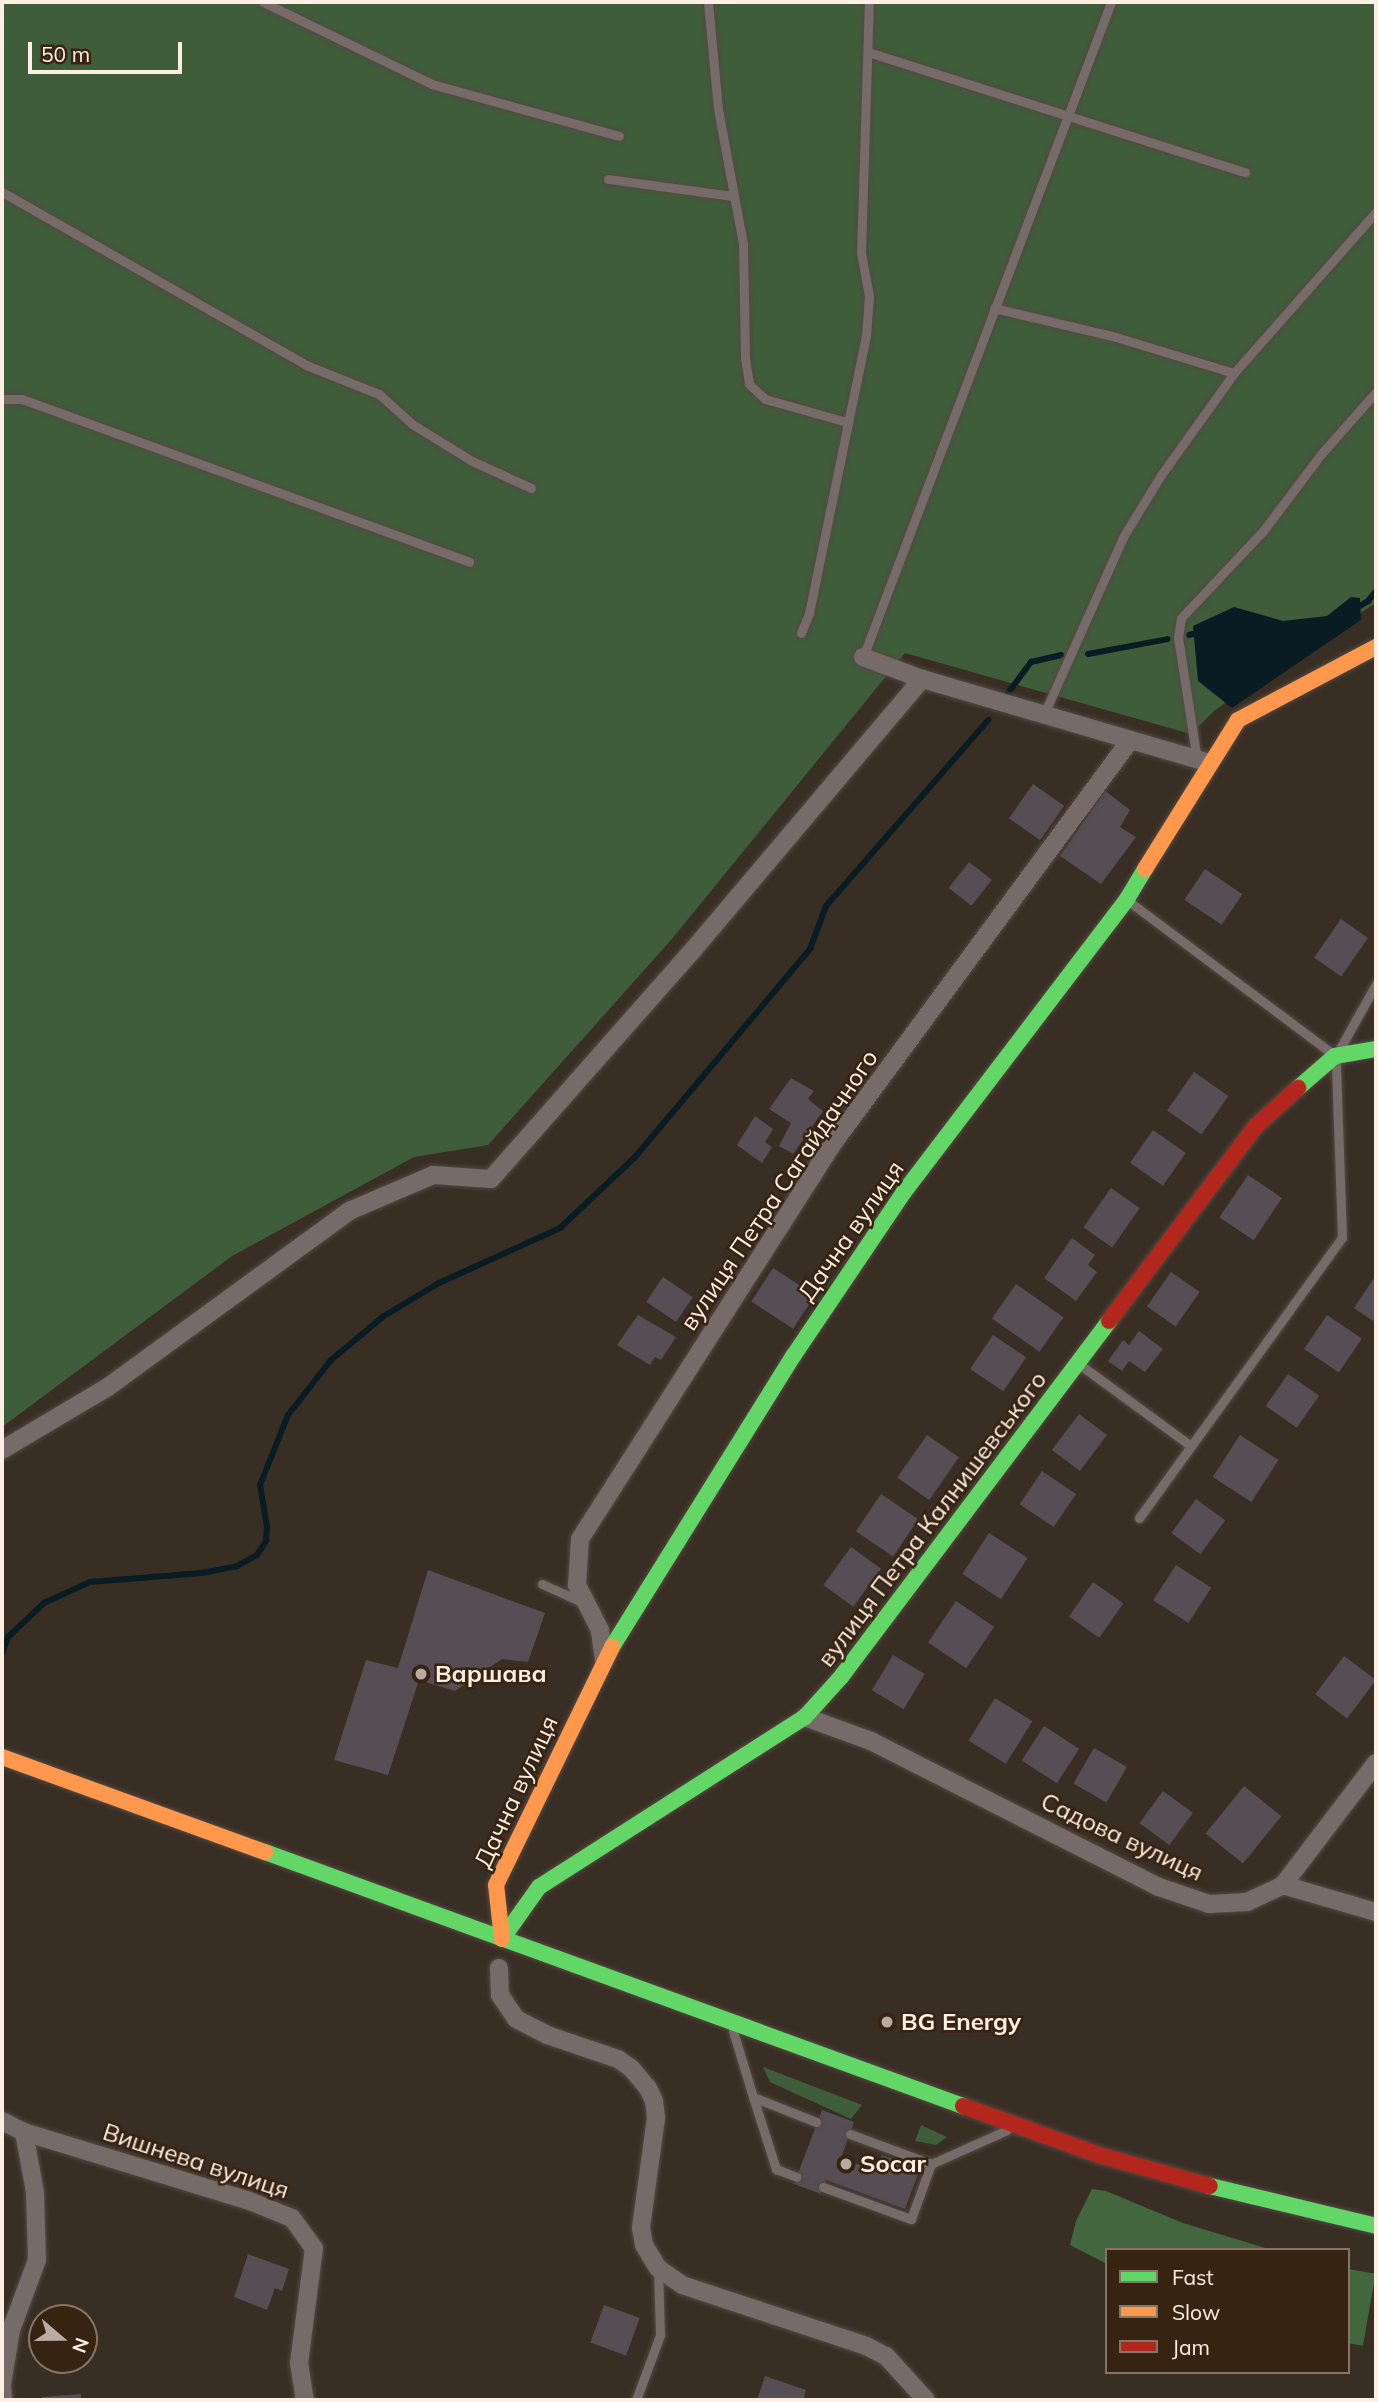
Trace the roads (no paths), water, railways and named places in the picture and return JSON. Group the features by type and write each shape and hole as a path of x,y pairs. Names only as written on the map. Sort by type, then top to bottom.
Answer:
{"main road":[{"name":"Дачна вулиця","path":"500,1953 496,1885 556,1746 604,1660 794,1355 904,1192 1127,900 1204,762 1238,720 1376,647"},
{"path":"1335,1056 1376,1049"},
{"name":"вулиця Петра Калнишевського","path":"500,1953 539,1887 804,1717 841,1677 1256,1126 1335,1056"},
{"path":"2,1757 500,1953 729,2019 1099,2155 1226,2192 1376,2226"}],"street":[{"path":"863,657 922,678 1204,762"},
{"path":"2,1450 108,1387 349,1211 433,1175 491,1179 693,950 922,678"},
{"name":"вулиця Петра Сагайдачного","path":"604,1660 600,1630 577,1585 580,1539 834,1142 1130,740"},
{"name":"Садова вулиця","path":"804,1717 871,1741 1159,1888 1209,1904 1247,1902 1283,1885 1376,1763"},
{"path":"1283,1885 1376,1912"},
{"path":"500,1953 500,1995 516,2019 547,2035 618,2059 631,2068 648,2088 654,2101 656,2118 641,2228 644,2245 658,2268 682,2285 839,2334 866,2346 886,2356 926,2400"},
{"name":"Вишнева вулиця","path":"2,2121 24,2132 247,2200 292,2218 314,2248 299,2362 305,2400"},
{"path":"4,2400 2,2384 11,2330 37,2260 35,2192 24,2132"}],"lane":[{"path":"263,2 432,84 620,136"},
{"path":"708,2 718,108 732,196 743,244 745,358 752,388 765,400 847,422"},
{"path":"801,633 809,613 847,422 864,352 869,302 861,253 869,2"},
{"path":"863,657 1111,2"},
{"path":"868,52 1245,172"},
{"path":"608,179 732,196"},
{"path":"2,192 306,365 379,394 412,424 472,461 531,488"},
{"path":"1044,714 1124,537 1161,475 1234,373 1376,212"},
{"path":"994,308 1116,337 1234,373"},
{"path":"1204,762 1178,637 1181,618 1263,531 1322,453 1376,392"},
{"path":"2,399 22,399 468,562"},
{"path":"1127,900 1335,1056"},
{"path":"1139,1518 1342,1238 1335,1056 1376,984"},
{"path":"1079,1364 1191,1446"},
{"path":"542,1584 586,1603"},
{"path":"729,2019 776,2169 797,2177"},
{"path":"753,2097 816,2122"},
{"path":"850,2134 931,2164 1019,2124"},
{"path":"823,2187 911,2219 931,2164"},
{"path":"636,2400 660,2335 658,2268"}],"water":[{"path":"1351,597 1360,598 1361,620 1232,708 1198,681 1193,626 1234,607 1283,621 1327,616"}],"waterway":[{"path":"1354,610 1368,601 1376,591"},
{"path":"1189,635 1201,632"},
{"path":"1088,654 1168,639"},
{"path":"1005,697 1031,662 1061,655"},
{"path":"2,1653 8,1637 44,1603 90,1582 202,1573 237,1566 257,1555 266,1541 267,1527 260,1485 288,1415 331,1360 384,1316 439,1283 560,1228 635,1157 810,949 826,906 988,720"}],"place":[{"name":"Варшава","path":"421,1674"},
{"name":"BG Energy","path":"887,2022"},
{"name":"Socar","path":"846,2164"}]}
